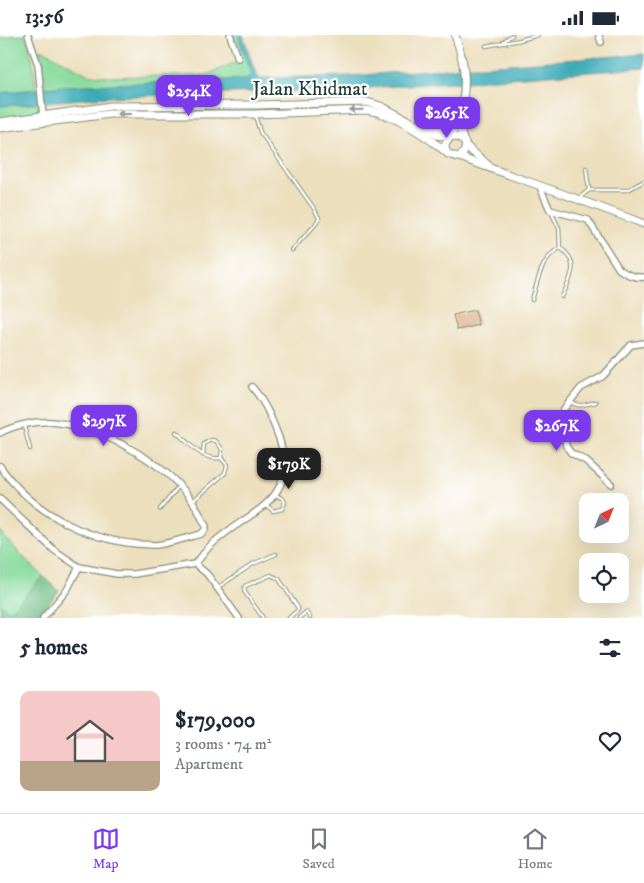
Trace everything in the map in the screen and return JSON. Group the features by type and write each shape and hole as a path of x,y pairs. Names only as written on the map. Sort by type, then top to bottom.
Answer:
{"street":[{"path":"28,35 36,57 43,115"},
{"path":"230,35 238,58"},
{"path":"446,152 445,143 451,137 459,117 465,83 464,66 455,35"},
{"path":"598,35 601,42"},
{"name":"Jalan Khidmat","path":"0,122 111,106 366,102 381,106 436,135 451,137"},
{"path":"0,128 110,114 375,111 425,136 451,157 459,157 489,166 540,187 644,224"},
{"path":"423,128 443,129 459,117"},
{"path":"459,117 465,143 464,152 459,157"},
{"path":"451,137 457,136 489,166"},
{"path":"540,187 550,210 588,220 619,269 637,278 644,277"},
{"path":"611,484 586,461 571,453 566,446 560,417 563,410 581,388 603,376 631,345 644,343"},
{"path":"0,499 54,550 79,567 117,574 195,564 210,546 266,505 274,495 284,473 285,461 275,427 262,399 252,387"},
{"path":"0,433 24,425 52,422 90,431 109,438 152,462 179,486 192,501 206,526 205,530 201,534 154,545 109,540 80,530 54,516 27,497 10,481 0,466"},
{"path":"195,564 207,574 239,618"},
{"path":"43,618 68,590 79,567"}],"lane":[{"path":"502,43 512,35"},
{"path":"486,46 538,35"},
{"path":"255,113 260,132 319,218 292,251"},
{"path":"586,168 589,190"},
{"path":"578,199 589,190 628,190 644,181"},
{"path":"550,210 559,229 560,247 568,254 572,262 571,275 562,297"},
{"path":"532,300 546,260 552,251 560,247"},
{"path":"570,401 575,405 596,402"},
{"path":"24,425 30,449"},
{"path":"176,432 203,455 213,460 221,459"},
{"path":"203,455 204,444 211,440 216,441 222,449 221,459"},
{"path":"192,501 225,473 227,465 221,459"},
{"path":"160,509 179,486"},
{"path":"266,505 273,511 282,509 285,502 274,495"},
{"path":"217,588 253,564 276,554"},
{"path":"262,618 244,591 245,586 271,575 279,579 298,608 288,618"},
{"path":"299,618 306,612 310,618"}],"green space":[{"path":"12,35 24,35 27,41 33,61 36,89 0,93 0,39"},
{"path":"233,35 238,35 251,75 247,79 45,88 43,63 39,50 43,50 87,74 107,77 206,75 241,60"},
{"path":"38,104 40,108 38,114 0,120 0,106"},
{"path":"0,531 43,576 11,611 0,605"},
{"path":"43,576 59,591 36,618 0,618 0,605 11,611"}],"water":[{"path":"238,35 243,35 256,74 261,78 349,76 460,66 644,54 644,68 461,83 353,89 106,97 0,106 0,93 65,86 247,79 251,74"}],"building":[{"path":"475,310 479,325 457,330 453,315"}]}
